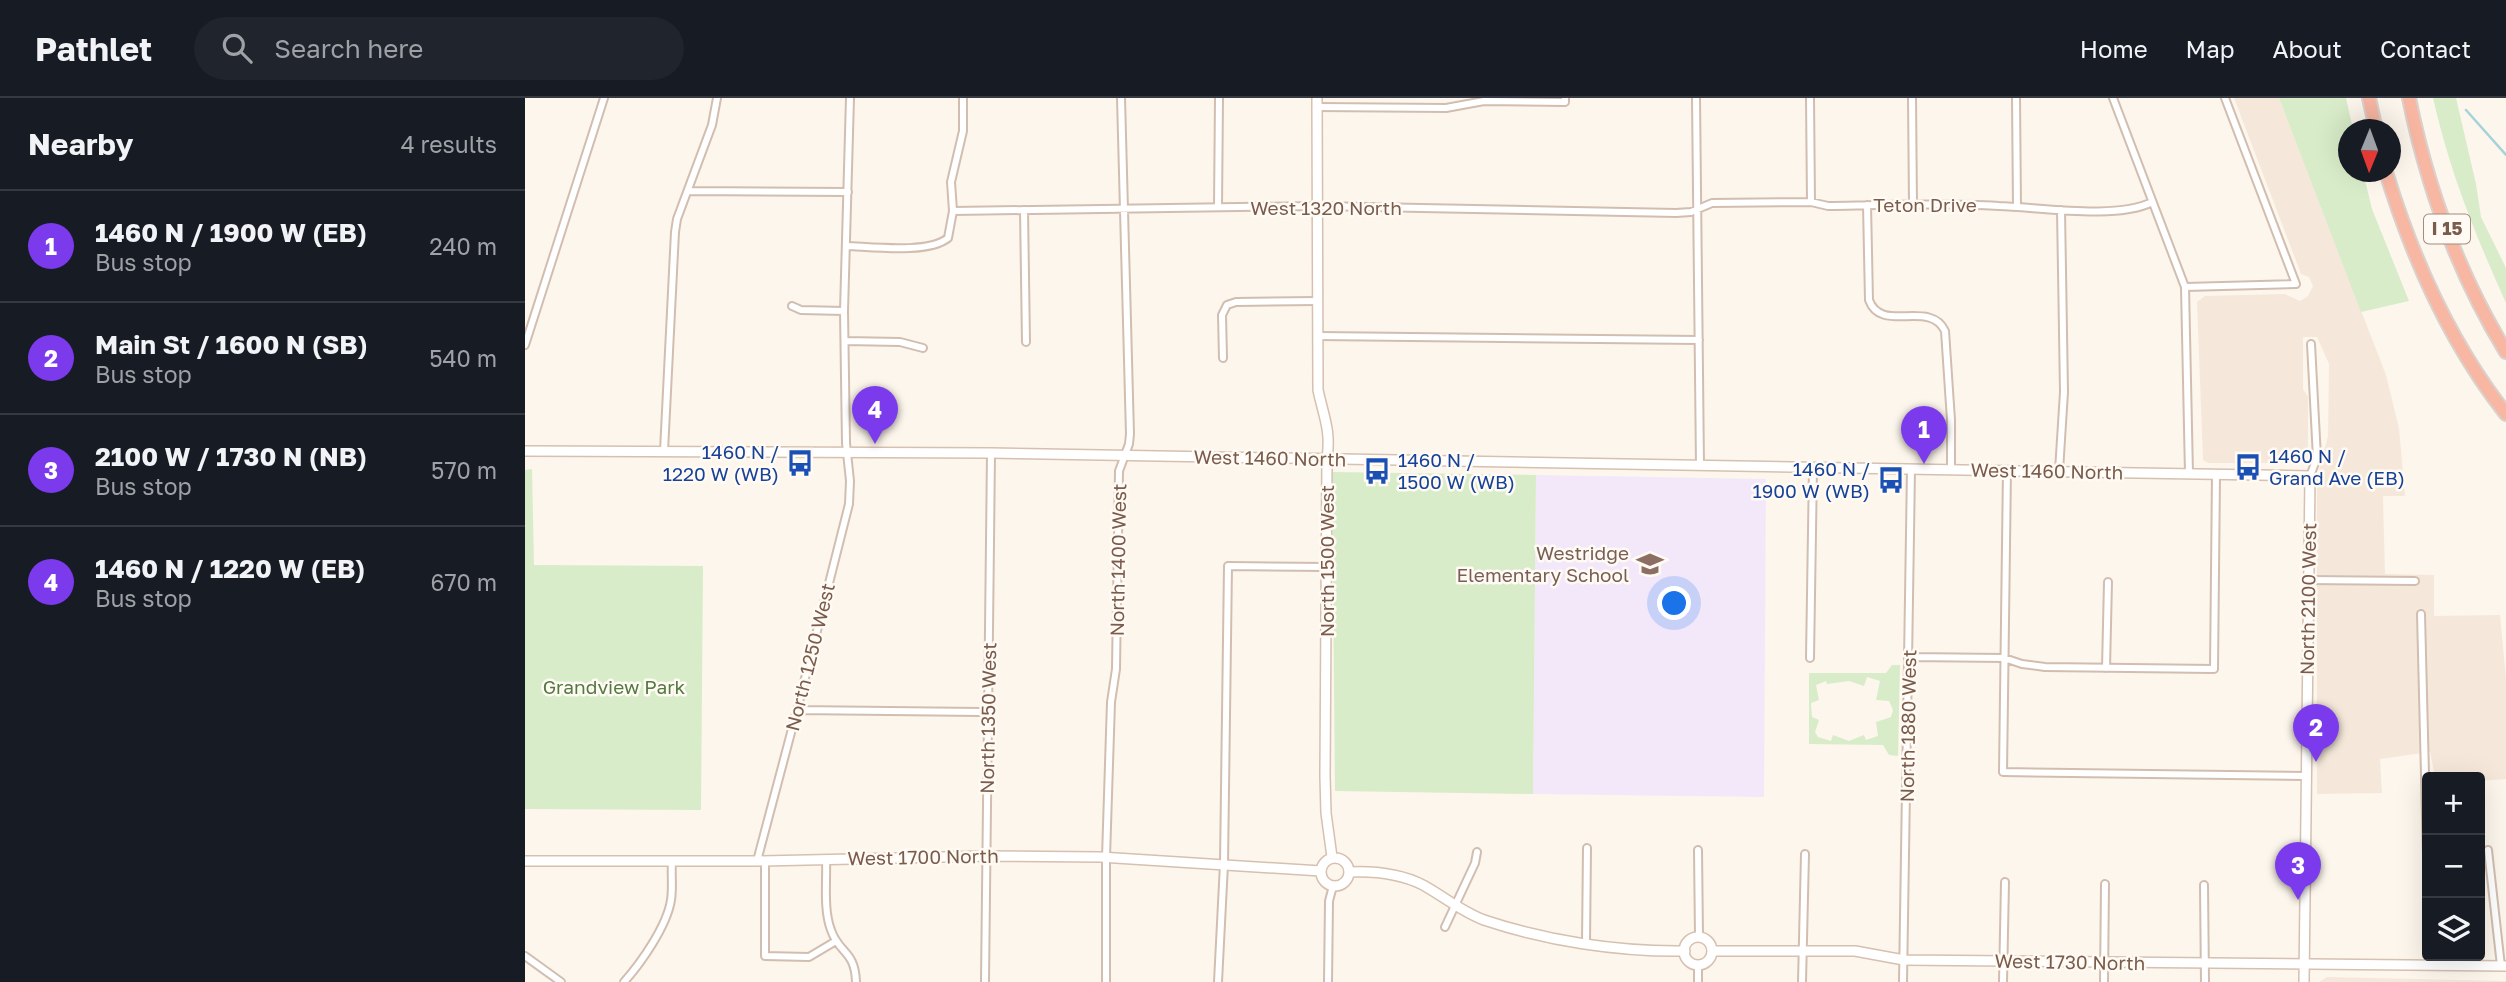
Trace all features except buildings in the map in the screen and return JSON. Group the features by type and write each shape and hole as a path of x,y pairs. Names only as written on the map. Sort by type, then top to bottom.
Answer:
{"highway":[{"path":"2369,98 2374,119"},
{"name":"I 15","path":"2409,98 2424,158 2448,232 2473,289 2506,352"},
{"name":"I 15","path":"2390,182 2433,295 2473,365 2506,414"}],"street":[{"path":"525,345 604,98"},
{"path":"664,451 675,232 712,125 717,98"},
{"name":"North 1250 West","path":"836,941 809,957 765,956 761,861 849,504 844,311 848,246 850,98"},
{"path":"848,246 918,247 945,240 950,233 953,211 951,182 963,131 963,98"},
{"name":"North 1400 West","path":"1106,982 1107,857 1111,702 1116,669 1119,471 1130,434 1121,98"},
{"path":"1218,207 1219,98"},
{"path":"1696,98 1700,466"},
{"path":"1811,98 1811,202"},
{"path":"1912,98 1913,204"},
{"path":"2016,98 2017,207"},
{"path":"2113,98 2185,287 2189,474"},
{"path":"2185,287 2296,284 2225,98"},
{"path":"1317,103 1446,108 1484,101 1565,100"},
{"name":"North 1500 West","path":"1317,103 1318,390 1328,427 1325,776 1326,813 1332,857"},
{"path":"688,191 848,191"},
{"name":"Teton Drive","path":"1699,208 1712,203 1811,202 1828,206 1913,204 2129,210 2152,202"},
{"path":"1867,205 1869,300 1875,311 1883,316 1930,317 1939,321 1945,331 1951,420 1951,469"},
{"name":"West 1320 North","path":"953,211 1317,206 1676,213 1699,208"},
{"path":"1024,210 1025,342"},
{"path":"2059,471 2064,392 2061,210"},
{"path":"1223,358 1222,315 1227,305 1236,302 1318,301"},
{"path":"792,306 801,310 844,311"},
{"path":"1318,336 1699,340"},
{"path":"845,341 900,342 923,348"},
{"name":"North 2100 West","path":"2305,982 2310,476 2317,458 2311,344"},
{"name":"West 1460 North","path":"525,451 991,453 2310,476"},
{"name":"North 1350 West","path":"985,982 991,453"},
{"path":"1810,659 1813,468"},
{"name":"North 1880 West","path":"1903,982 1911,469"},
{"path":"2007,470 2003,772 2305,776"},
{"path":"1909,657 2004,658 2045,667 2214,669 2216,475"},
{"path":"1218,982 1224,864 1228,566 1327,567"},
{"path":"2308,580 2415,581"},
{"path":"2106,668 2108,582"},
{"path":"2421,614 2427,835"},
{"path":"797,710 981,712 988,715"},
{"path":"1585,943 1587,848"},
{"path":"1698,850 1699,937"},
{"path":"2442,961 2504,966 2488,850"},
{"path":"1445,927 1478,852"},
{"path":"1802,982 1805,854"},
{"name":"West 1700 North","path":"525,861 1107,857 1321,871"},
{"path":"1332,857 1347,862 1350,872 1347,881 1338,886 1324,881 1321,871 1324,862 1332,857"},
{"path":"826,859 828,918 836,941 851,957 856,969 856,982"},
{"path":"624,982 642,959 671,902 671,862"},
{"path":"1350,872 1376,871 1421,884 1481,919 1547,938 1636,949 1685,951"},
{"path":"2003,982 2005,882"},
{"path":"2104,982 2105,884"},
{"path":"2204,885 2204,982"},
{"path":"1328,982 1329,901 1333,886"},
{"path":"1698,965 1689,960 1685,951 1689,941 1699,937"},
{"path":"1698,965 1708,961 1712,951 1708,942 1699,937"},
{"name":"West 1730 North","path":"1712,951 1855,951 1904,960 2204,964 2305,965 2422,960"},
{"path":"525,957 561,982"},
{"path":"1697,982 1698,965"}],"shaded area":[{"path":"2234,98 2279,98 2386,375 2399,428 2405,496 2383,496 2385,574 2434,575 2434,616 2500,615 2506,679 2506,779 2485,781 2485,772 2434,772 2430,752 2380,759 2382,793 2317,794 2317,478 2328,436 2329,364 2317,337 2303,337 2303,389 2308,397 2308,463 2208,463 2203,460 2197,302 2205,296 2285,294 2300,301 2308,296 2313,286 2309,277 2301,274"},
{"name":"Westridge Elementary School","path":"1536,475 1766,479 1764,797 1533,794"},
{"path":"2327,977 2506,981 2506,982 2319,982"}],"green space":[{"path":"2279,98 2346,98 2351,119 2338,119 2338,182 2365,182 2372,209 2409,301 2361,312"},
{"path":"2433,98 2456,98 2481,217 2506,268 2506,303 2464,203"},
{"name":"Grandview Park","path":"532,469 534,565 703,566 701,810 525,809 525,470"},
{"path":"1332,472 1536,475 1533,794 1335,791"},
{"path":"1892,665 1900,665 1898,756 1889,755 1883,745 1809,744 1809,673 1886,673","holes":["1867,677 1880,681 1876,700 1889,701 1893,710 1891,717 1876,722 1878,736 1866,740 1864,735 1849,741 1833,735 1831,741 1818,737 1815,732 1819,720 1812,717 1811,703 1819,700 1816,685 1826,681 1827,684 1849,681 1864,686"]}],"waterway":[{"path":"2466,110 2506,155"}],"place":[{"name":"1460 N / 1220 W (EB)","path":"875,444"},
{"name":"1460 N / 1220 W (WB)","path":"800,463"},
{"name":"1460 N / 1900 W (EB)","path":"1924,464"},
{"name":"1460 N / Grand Ave (EB)","path":"2248,467"},
{"name":"1460 N / 1500 W (WB)","path":"1377,471"},
{"name":"1460 N / 1900 W (WB)","path":"1891,480"},
{"name":"Westridge Elementary School","path":"1650,564"},
{"name":"Main St / 1600 N (SB)","path":"2316,762"},
{"name":"2100 W / 1730 N (NB)","path":"2298,900"}]}
